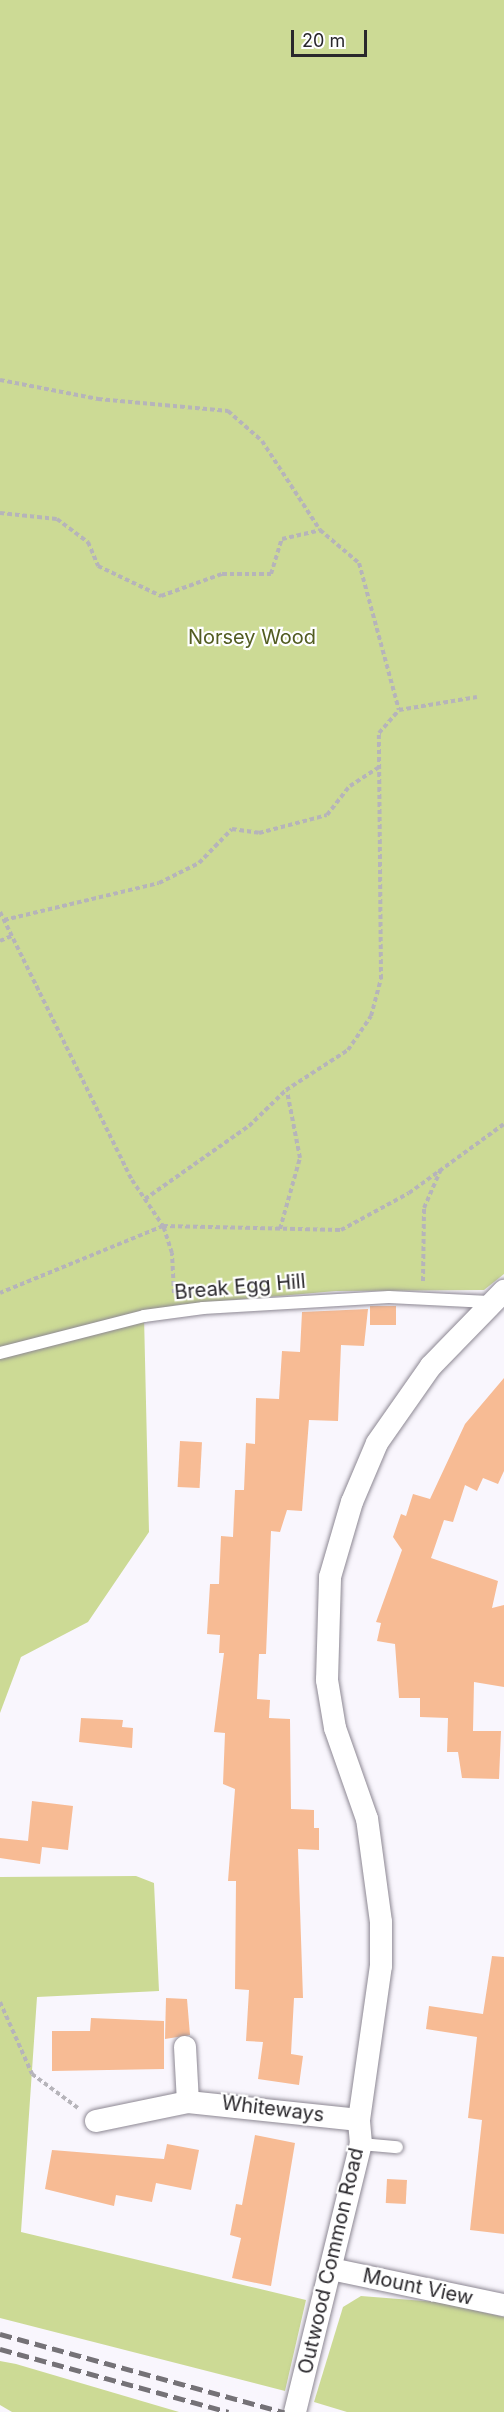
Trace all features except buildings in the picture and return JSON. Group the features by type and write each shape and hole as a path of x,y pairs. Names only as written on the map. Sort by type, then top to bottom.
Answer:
{"street":[{"name":"Outwood Common Road","path":"296,2408 361,2144 359,2120 381,1966 381,1922 367,1819 335,1728 327,1680 330,1577 352,1502 377,1443 430,1366 496,1297"},
{"path":"185,2048 188,2102"},
{"name":"Whiteways","path":"96,2121 188,2102 359,2120"},
{"name":"Mount View","path":"331,2269 504,2305"}],"lane":[{"name":"Break Egg Hill","path":"0,1353 175,1312 389,1297 496,1297"},
{"path":"361,2144 397,2147"}],"path":[{"path":"0,380 98,399 228,411 262,441 320,530 359,563 399,710"},
{"path":"0,513 57,519 88,542 98,566 161,596 222,574 271,574 282,539 320,530"},
{"path":"145,1199 249,1126 286,1090 348,1050 371,1016 381,979 379,733 399,710 477,697"},
{"path":"4,920 159,883 200,863 232,830 258,833 327,814 350,786 379,766"},
{"path":"0,912 145,1199 163,1226 172,1253 175,1312"},
{"path":"0,942 12,936"},
{"path":"280,1229 300,1158 286,1090"},
{"path":"0,1293 163,1226 341,1230 409,1193 443,1166 504,1124"},
{"path":"423,1290 424,1208 443,1166"},
{"path":"0,2002 32,2074 96,2121"}],"green space":[{"name":"Norsey Wood","path":"0,0 504,0 504,1274 484,1290 336,1291 177,1305 0,1347"},
{"path":"144,1316 149,1532 88,1622 21,1657 0,1713 0,1355"},
{"path":"136,1876 154,1883 159,1991 37,1997 21,2232 306,2300 285,2391 0,2318 0,1877"},
{"path":"361,2296 437,2302 504,2317 504,2412 347,2412 314,2402 343,2307"},
{"path":"0,2361 179,2412 12,2412 0,2405"}],"railway":[{"path":"0,2334 284,2412"},
{"path":"0,2349 228,2412"}]}
